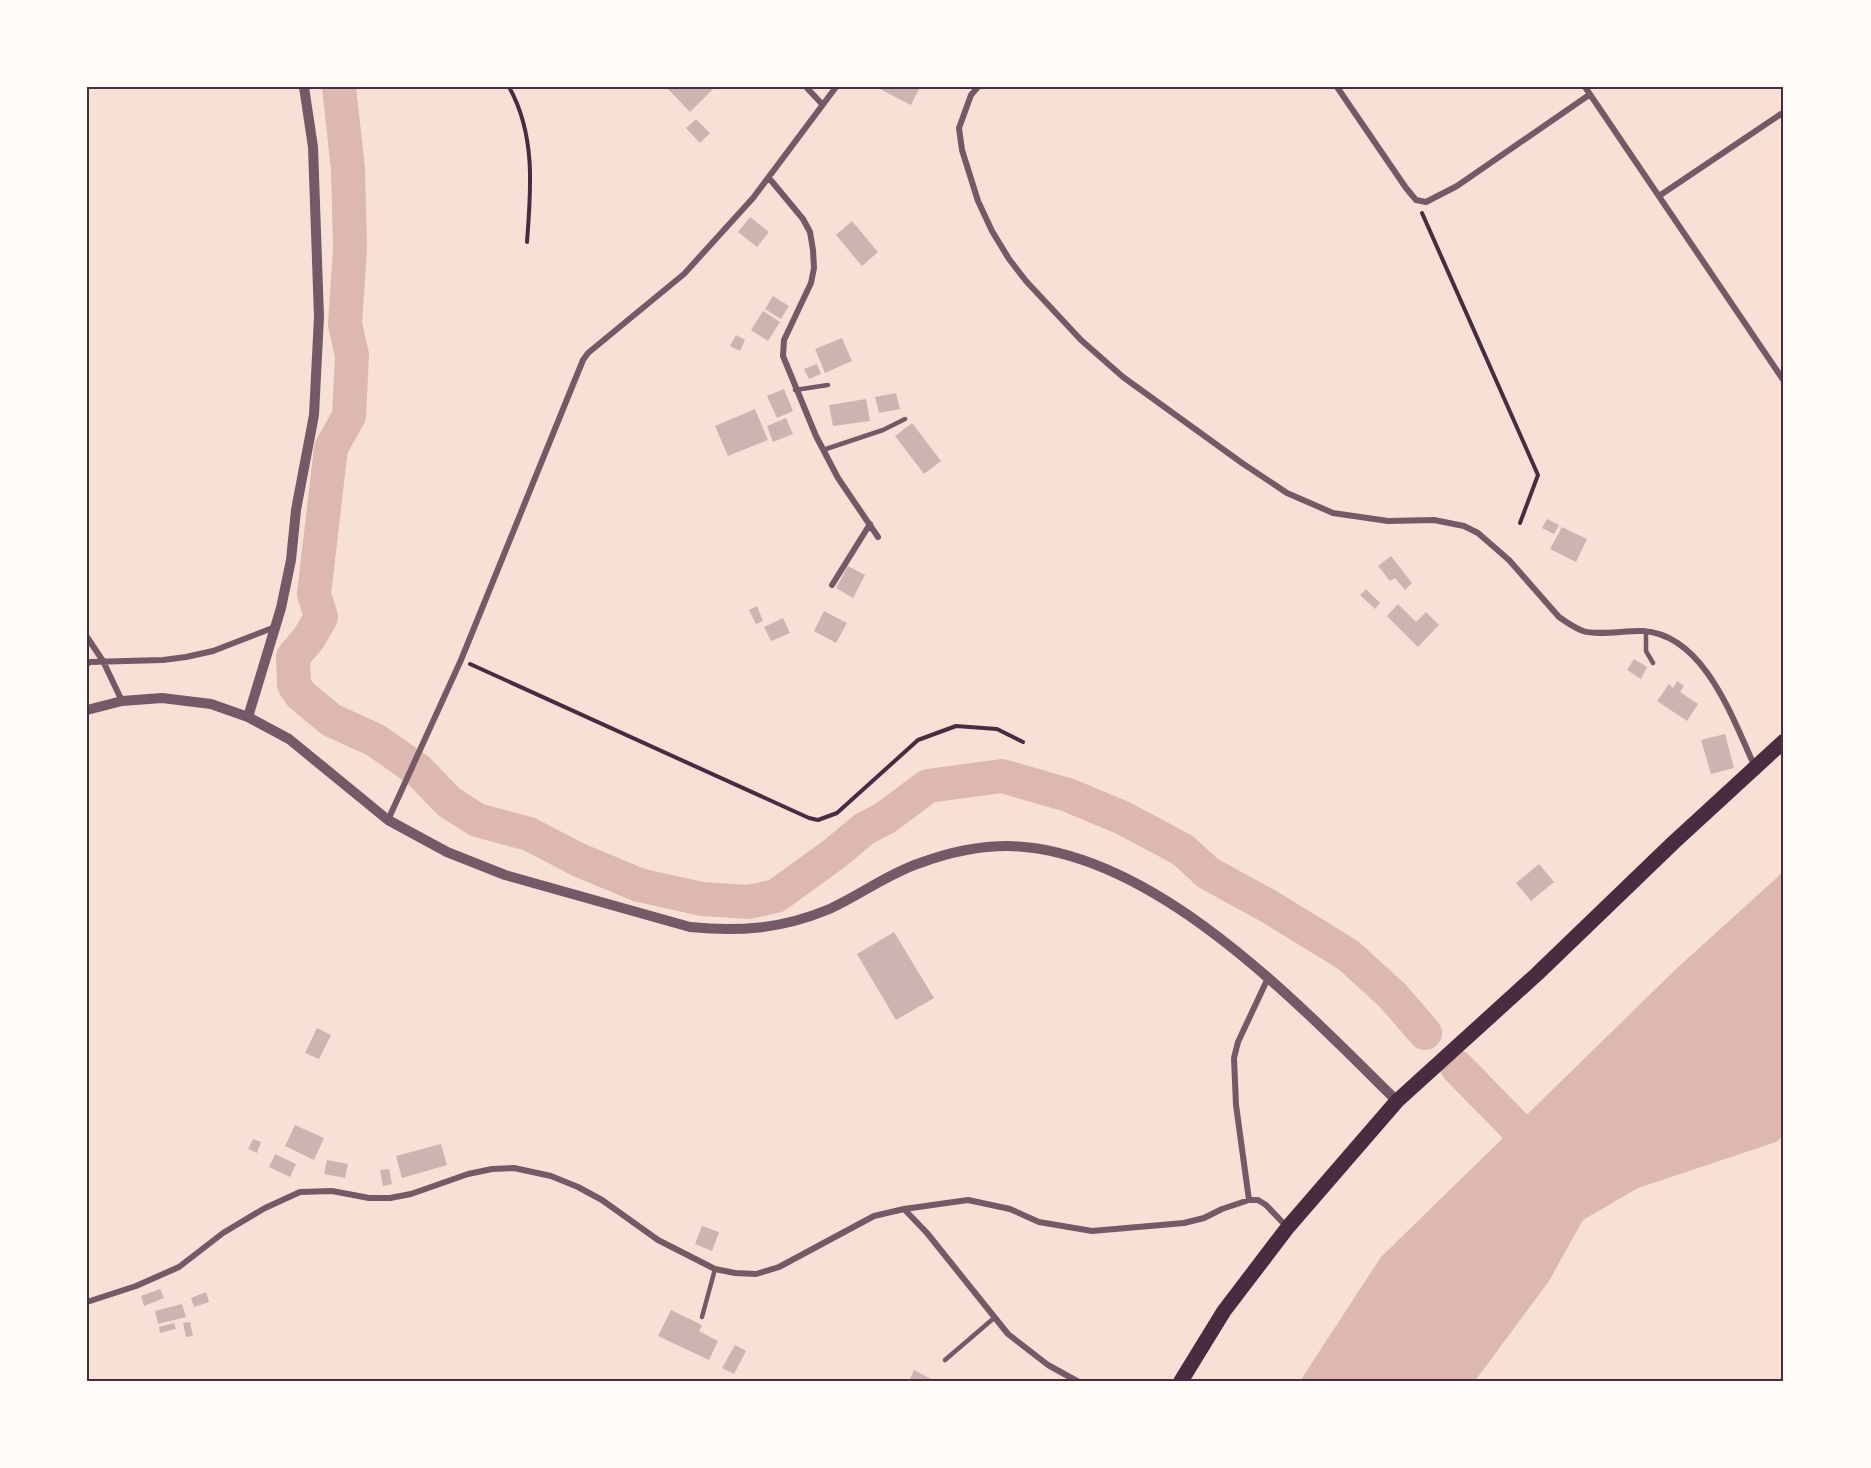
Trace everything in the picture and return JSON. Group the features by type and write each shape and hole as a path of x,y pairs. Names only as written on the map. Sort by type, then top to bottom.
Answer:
{"main road":[{"path":"1180,1381 1224,1311 1288,1227 1396,1101 1537,974 1784,741"}],"street":[{"path":"248,717 276,627 291,560 296,510 315,404 319,317 313,147 304,87"},
{"path":"806,87 822,104"},
{"path":"388,820 461,660 583,360 588,353 684,274 769,178 836,87"},
{"path":"978,87 971,95 959,128 962,150 978,201 992,231 1026,281 1081,340 1123,377 1287,493 1333,513 1388,521 1434,520 1464,526 1492,543 1559,617 1584,632 1646,631 1667,636 1695,659 1715,682 1755,768"},
{"path":"1338,87 1416,200 1426,202 1457,186 1589,95"},
{"path":"1585,87 1784,381"},
{"path":"1659,196 1784,112"},
{"path":"769,178 803,219 810,232 813,250 814,268 811,283 784,340 783,356 795,390 823,450 838,478 878,537"},
{"path":"832,585 870,524"},
{"path":"87,664 103,661 163,660 186,657 213,651 276,627"},
{"path":"87,637 103,661 122,701"},
{"path":"87,710 122,701 162,698 211,704 248,717 289,739 388,820 447,852 506,875 690,927 716,930 756,930 784,924 827,910 909,867 945,855 976,849 1008,846 1040,849 1102,866 1132,880 1190,917 1268,978 1396,1101"},
{"path":"1249,1200 1236,1105 1234,1058 1238,1042 1268,978"},
{"path":"87,1302 136,1286 179,1267 223,1233 265,1208 300,1191 332,1191 369,1198 390,1198 411,1194 468,1174 514,1168 551,1176 578,1187 602,1200 658,1240 716,1269 756,1274 780,1267 874,1216 904,1209 968,1200 1010,1209 1039,1222 1092,1231 1184,1223 1204,1218 1249,1200 1258,1200 1288,1227"},
{"path":"904,1209 927,1233 1008,1334 1048,1365 1077,1381"}],"lane":[{"path":"795,390 828,385"},
{"path":"823,450 883,430 905,419"},
{"path":"1646,631 1646,651 1653,663"},
{"path":"702,1317 716,1269"},
{"path":"945,1360 994,1318"}],"path":[{"path":"509,87 519,110 529,151 531,189 526,242"},
{"path":"1416,200 1538,475 1520,523"},
{"path":"461,660 809,818 818,820 842,808 918,740 934,733 956,726 997,729 1023,742"}],"shaded area":[{"path":"1784,871 1784,1135 1776,1142 1638,1188 1583,1220 1549,1281 1475,1381 1300,1381 1381,1257 1675,970"}],"building":[{"path":"666,87 715,87 690,112"},
{"path":"876,87 920,87 911,105"},
{"path":"696,119 710,133 700,143 686,128"},
{"path":"750,217 769,232 757,247 738,232"},
{"path":"852,221 878,252 862,266 836,235"},
{"path":"773,296 789,306 781,319 765,309"},
{"path":"763,311 780,322 768,341 751,330"},
{"path":"736,335 745,340 740,351 730,346"},
{"path":"842,338 852,361 825,373 815,349"},
{"path":"817,364 821,374 809,379 804,369"},
{"path":"784,389 793,411 777,418 767,396"},
{"path":"896,393 900,409 879,413 875,397"},
{"path":"866,399 870,421 833,426 829,405"},
{"path":"755,409 768,440 728,456 715,426"},
{"path":"786,418 793,434 773,442 767,426"},
{"path":"912,423 941,461 924,474 895,436"},
{"path":"1547,519 1559,525 1554,534 1542,528"},
{"path":"1562,527 1587,539 1576,562 1550,549"},
{"path":"1391,556 1412,583 1405,590 1395,578 1390,581 1378,566"},
{"path":"848,566 865,575 853,598 836,588"},
{"path":"1366,589 1380,603 1375,609 1360,595"},
{"path":"1398,604 1416,622 1426,612 1439,625 1418,647 1387,616"},
{"path":"757,606 763,621 756,624 749,610"},
{"path":"824,611 847,623 836,643 814,631"},
{"path":"783,618 790,633 771,641 764,627"},
{"path":"1634,659 1647,667 1641,679 1627,670"},
{"path":"1677,681 1684,686 1680,692 1698,704 1687,721 1657,701 1669,684 1673,688"},
{"path":"1725,734 1734,768 1711,774 1701,740"},
{"path":"1539,864 1554,882 1531,901 1516,883"},
{"path":"894,932 934,998 896,1020 857,954"},
{"path":"317,1028 331,1035 319,1059 305,1053"},
{"path":"295,1125 324,1138 314,1160 285,1146"},
{"path":"253,1139 261,1142 257,1153 248,1149"},
{"path":"441,1144 447,1165 402,1178 396,1156"},
{"path":"275,1154 296,1164 290,1177 269,1167"},
{"path":"327,1160 348,1164 345,1178 324,1174"},
{"path":"389,1169 392,1184 383,1186 380,1170"},
{"path":"702,1226 719,1232 712,1251 695,1244"},
{"path":"160,1289 164,1298 144,1306 141,1296"},
{"path":"206,1292 209,1302 194,1307 191,1298"},
{"path":"182,1304 186,1317 158,1324 155,1311"},
{"path":"671,1310 702,1325 699,1331 718,1341 709,1360 658,1336"},
{"path":"190,1322 193,1336 186,1337 183,1323"},
{"path":"174,1323 176,1329 160,1333 159,1327"},
{"path":"735,1345 746,1351 734,1374 722,1368"},
{"path":"914,1370 935,1381 909,1381"}],"waterway":[{"path":"339,87 348,169 350,248 345,324 352,355 349,416 331,448 314,594 321,617 309,638 293,657 294,685 301,695 331,720 375,740 418,770 449,802 477,820 529,834 579,860 639,885 702,899 748,902 776,896 864,829 885,818 928,786 1002,776 1068,795 1123,818 1183,850 1208,873 1270,907 1348,955 1392,995 1425,1033"},
{"path":"1457,1067 1548,1160"}]}
